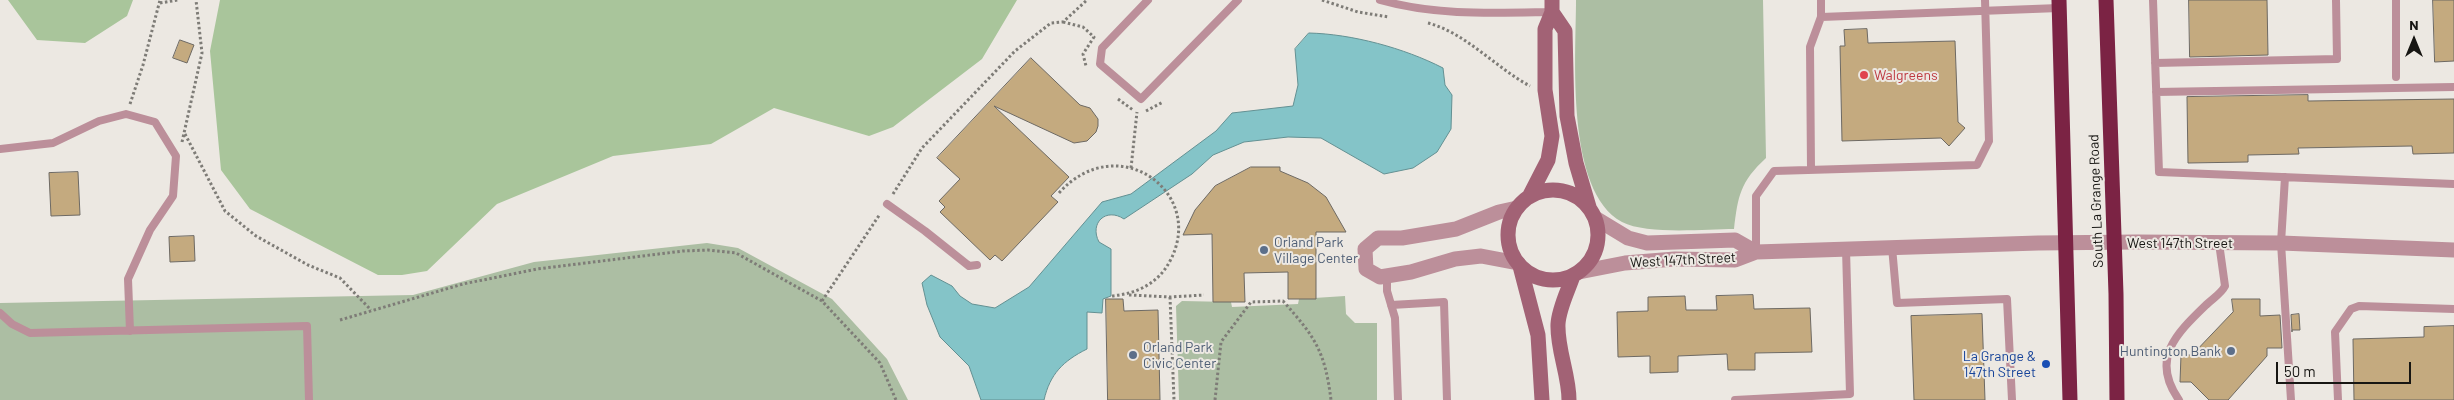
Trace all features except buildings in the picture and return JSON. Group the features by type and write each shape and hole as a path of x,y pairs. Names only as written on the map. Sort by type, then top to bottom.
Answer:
{"highway":[{"name":"South La Grange Road","path":"2106,0 2117,400"},
{"path":"2059,4 2070,400"}],"street":[{"path":"1552,6 1565,31 1567,116 1576,163 1592,213 1598,243 1588,264 1576,274 1557,280 1544,279 1530,274 1519,264 1511,252 1508,237 1510,222 1517,208 1529,197 1548,160 1552,136 1545,90 1545,29 1552,6"},
{"path":"1529,197 1542,192 1556,190 1580,198 1592,213"},
{"path":"1517,208 1500,212 1456,229 1402,238 1378,238 1365,248 1366,269 1380,277 1411,272 1455,259 1481,256 1519,264"},
{"name":"West 147th Street","path":"1592,213 1628,238 1647,243 1735,240 1756,252"},
{"name":"West 147th Street","path":"1576,274 1625,263 1675,259 1735,260 1756,252 1846,248 2066,242 2281,242 2454,250"},
{"path":"1519,264 1538,335 1542,400"},
{"path":"1569,400 1569,386 1560,344 1558,323 1576,274"}],"lane":[{"path":"1148,0 1102,48 1100,64 1141,98 1238,0"},
{"path":"1380,0 1404,7 1467,13 1552,6"},
{"path":"1811,169 1810,47 1821,17 1821,0"},
{"path":"1756,252 1756,196 1774,171 1977,165 1989,141 1985,0"},
{"path":"2153,0 2159,172 2454,184"},
{"path":"2155,64 2337,59 2336,0"},
{"path":"2396,0 2396,77"},
{"path":"1821,17 1985,11 2059,4"},
{"path":"2156,92 2454,87"},
{"path":"0,149 53,143 99,121 126,114 155,122 176,156 173,196 150,230 128,279 130,331"},
{"path":"2285,177 2281,242 2291,400"},
{"path":"887,204 969,266 977,265"},
{"path":"2180,400 2165,371 2168,354 2172,344 2206,305 2222,292 2225,286 2218,242"},
{"path":"1892,247 1897,303 2007,299 2012,400"},
{"path":"1734,400 1850,394 1846,248"},
{"path":"1387,276 1387,291 1394,318 1398,400"},
{"path":"1391,304 1444,302 1447,400"},
{"path":"2338,400 2335,332 2351,309 2359,306 2454,309"},
{"path":"0,313 12,324 30,333 307,326 309,400"}],"path":[{"path":"126,114 143,65 160,2 178,0"},
{"path":"176,156 185,134 202,53 196,0"},
{"path":"822,301 922,148 1015,51 1051,23 1063,22 1087,0"},
{"path":"1322,0 1358,12 1394,18"},
{"path":"1421,22 1450,31 1511,76 1531,86"},
{"path":"1133,168 1138,112"},
{"path":"185,134 225,210 256,236 308,265 340,278 371,310"},
{"path":"1059,192 1068,182 1093,168 1107,165 1133,168 1159,184 1168,194 1174,207 1178,232 1173,256 1164,272 1150,284 1126,295"},
{"path":"340,320 463,284 537,269 708,250 736,253 822,301 880,363 896,400"},
{"path":"1111,296 1170,297 1204,295"},
{"path":"1170,297 1174,400"},
{"path":"1215,400 1221,342 1251,302 1283,301 1314,338 1324,360 1331,400"}],"green space":[{"path":"8,0 133,0 127,16 85,43 37,40"},
{"path":"220,0 1017,0 982,59 893,127 869,136 774,108 711,144 613,156 497,204 427,271 402,275 378,275 250,209 221,170 210,51"},
{"path":"1576,0 1763,0 1766,158 1751,175 1742,190 1734,229 1646,229 1622,222 1604,206 1591,182 1582,153 1576,87"},
{"path":"707,243 738,248 832,299 887,359 908,400 0,400 0,303 413,295 534,262"},
{"path":"1345,296 1346,314 1355,323 1377,323 1377,400 1179,400 1176,306 1182,301 1231,302 1232,307 1298,304 1299,299"}],"water":[{"path":"1309,33 1343,36 1378,43 1412,54 1443,68 1445,85 1452,95 1451,129 1437,152 1413,168 1384,174 1321,138 1288,137 1244,142 1213,155 1192,174 1124,219 1111,215 1101,219 1098,223 1096,235 1099,242 1111,249 1111,296 1103,299 1102,313 1087,312 1087,349 1071,358 1059,369 1050,383 1044,400 981,400 969,366 940,337 927,305 922,283 931,275 952,286 960,296 972,304 995,308 1029,287 1102,202 1131,194 1216,131 1232,113 1293,106 1298,85 1295,49"}],"place":[{"name":"Walgreens","path":"1864,75"},
{"name":"Orland Park Village Center","path":"1264,250"},
{"name":"Huntington Bank","path":"2231,351"},
{"name":"Orland Park Civic Center","path":"1133,355"},
{"name":"La Grange & 147th Street","path":"2046,364"}]}
